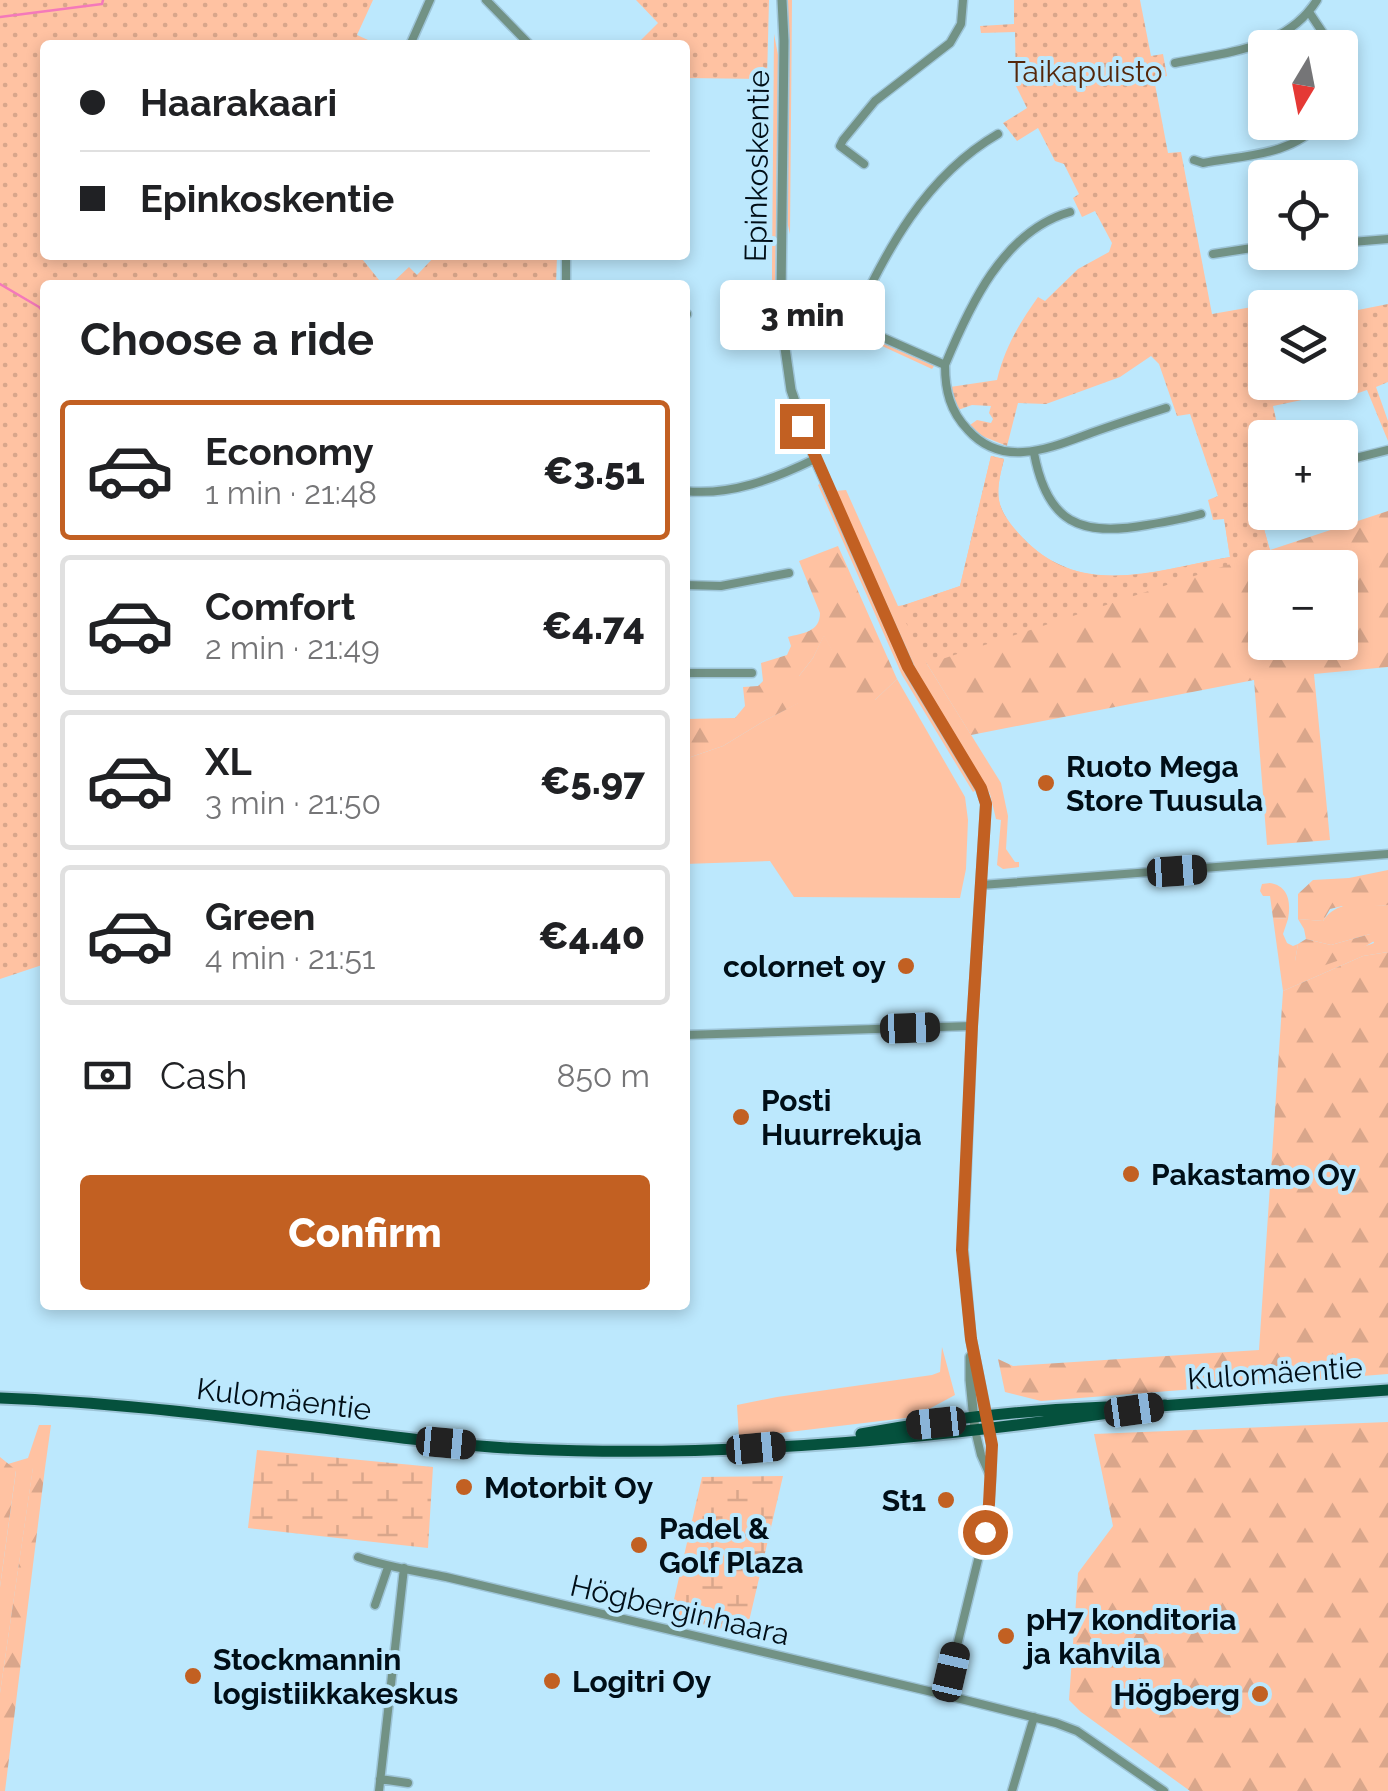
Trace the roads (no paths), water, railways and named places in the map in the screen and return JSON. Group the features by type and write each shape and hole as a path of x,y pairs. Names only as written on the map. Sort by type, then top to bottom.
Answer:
{"main road":[{"name":"Kulomäentie","path":"0,1398 132,1407 446,1443 651,1452 803,1444 1065,1409 1388,1390"}],"street":[{"path":"412,40 430,0"},
{"path":"486,0 525,40"},
{"name":"Epinkoskentie","path":"782,0 782,315 791,390 815,459 908,667 984,794 987,819 962,1250 981,1423"},
{"path":"864,164 840,146 875,102 950,43 961,24 963,0"},
{"path":"1175,63 1261,44 1290,29 1317,0"},
{"path":"1309,12 1321,30"},
{"path":"852,324 882,261 917,206 950,170 998,134"},
{"path":"1194,160 1204,162 1290,146 1300,140"},
{"path":"1070,212 1051,217 1015,247 970,308 945,366 946,392 956,416 973,436 999,450 1034,453 1166,408"},
{"path":"1358,242 1388,239"},
{"path":"1213,254 1248,249"},
{"path":"782,315 852,324 945,366"},
{"path":"1358,458 1388,450"},
{"path":"1034,453 1047,496 1066,517 1092,530 1122,530 1201,514"},
{"path":"690,492 732,490 815,459"},
{"path":"690,585 722,586 789,573"},
{"path":"690,673 752,672"},
{"path":"981,886 1388,854"},
{"path":"690,1035 972,1026"},
{"path":"945,1695 989,1504 989,1474 978,1446 981,1423"},
{"path":"358,1557 388,1568 375,1605"},
{"name":"Högberginhaara","path":"388,1568 404,1568 1034,1717 1077,1731 1164,1791"},
{"path":"379,1791 404,1568"},
{"path":"1012,1791 1034,1717"},
{"path":"380,1780 408,1782"}],"waterway":[{"path":"0,17 102,4 103,0"},
{"path":"0,284 40,308"}],"place":[{"name":"Ruoto Mega Store Tuusula","path":"1046,783"},
{"name":"colornet oy","path":"906,966"},
{"name":"Posti Huurrekuja","path":"741,1117"},
{"name":"Pakastamo Oy","path":"1131,1174"},
{"name":"Motorbit Oy","path":"464,1487"},
{"name":"St1","path":"946,1500"},
{"name":"Padel & Golf Plaza","path":"639,1545"},
{"name":"pH7 konditoria ja kahvila","path":"1006,1636"},
{"name":"Stockmannin logistiikkakeskus","path":"193,1676"},
{"name":"Logitri Oy","path":"552,1681"},
{"name":"Högberg","path":"1260,1694"}],"park label":[{"name":"Taikapuisto","path":"1085,71"}]}
